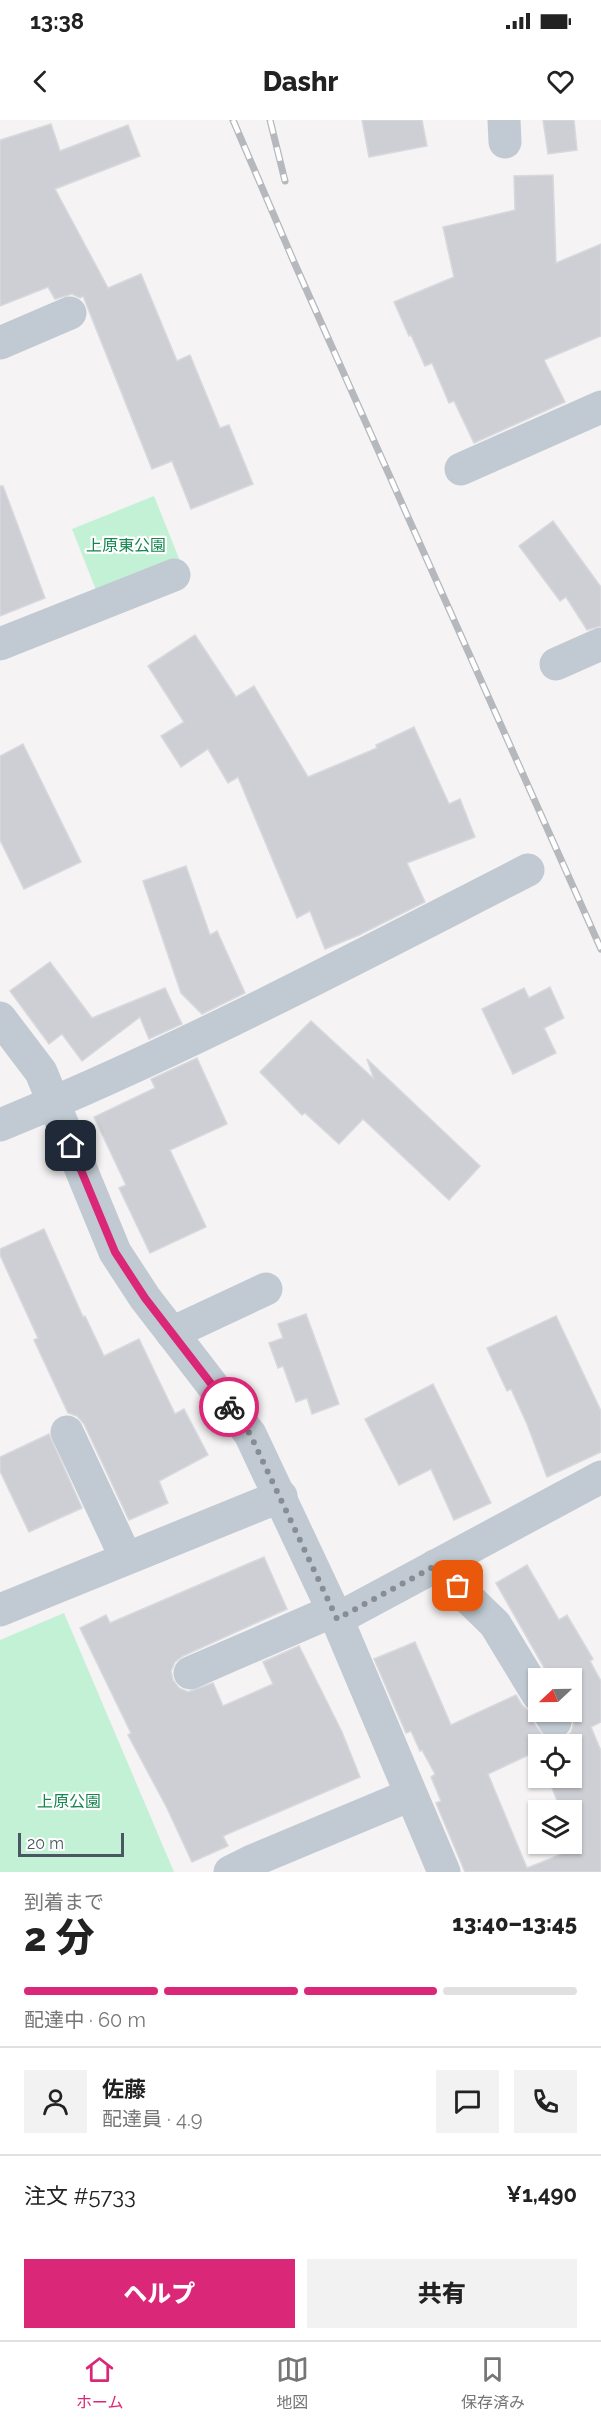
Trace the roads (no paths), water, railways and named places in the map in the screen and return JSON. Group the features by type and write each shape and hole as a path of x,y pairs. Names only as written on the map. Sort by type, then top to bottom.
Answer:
{"street":[{"path":"0,343 70,313"},
{"path":"461,469 601,407"},
{"path":"0,644 174,575"},
{"path":"556,664 601,644"},
{"path":"0,1125 208,1033 528,870"},
{"path":"0,1018 41,1072 115,1252 172,1333 250,1434 335,1615 444,1872"},
{"path":"172,1333 266,1289"},
{"path":"67,1432 126,1558"},
{"path":"190,1673 335,1615 435,1566 601,1477"},
{"path":"0,1610 281,1496"},
{"path":"435,1566 495,1624 528,1678"},
{"path":"247,1868 410,1795"}],"railway":[{"path":"233,120 294,262 601,949"},
{"path":"270,120 285,181"}],"park label":[{"name":"上原東公園","path":"126,545"},
{"name":"上原公園","path":"69,1801"}]}
